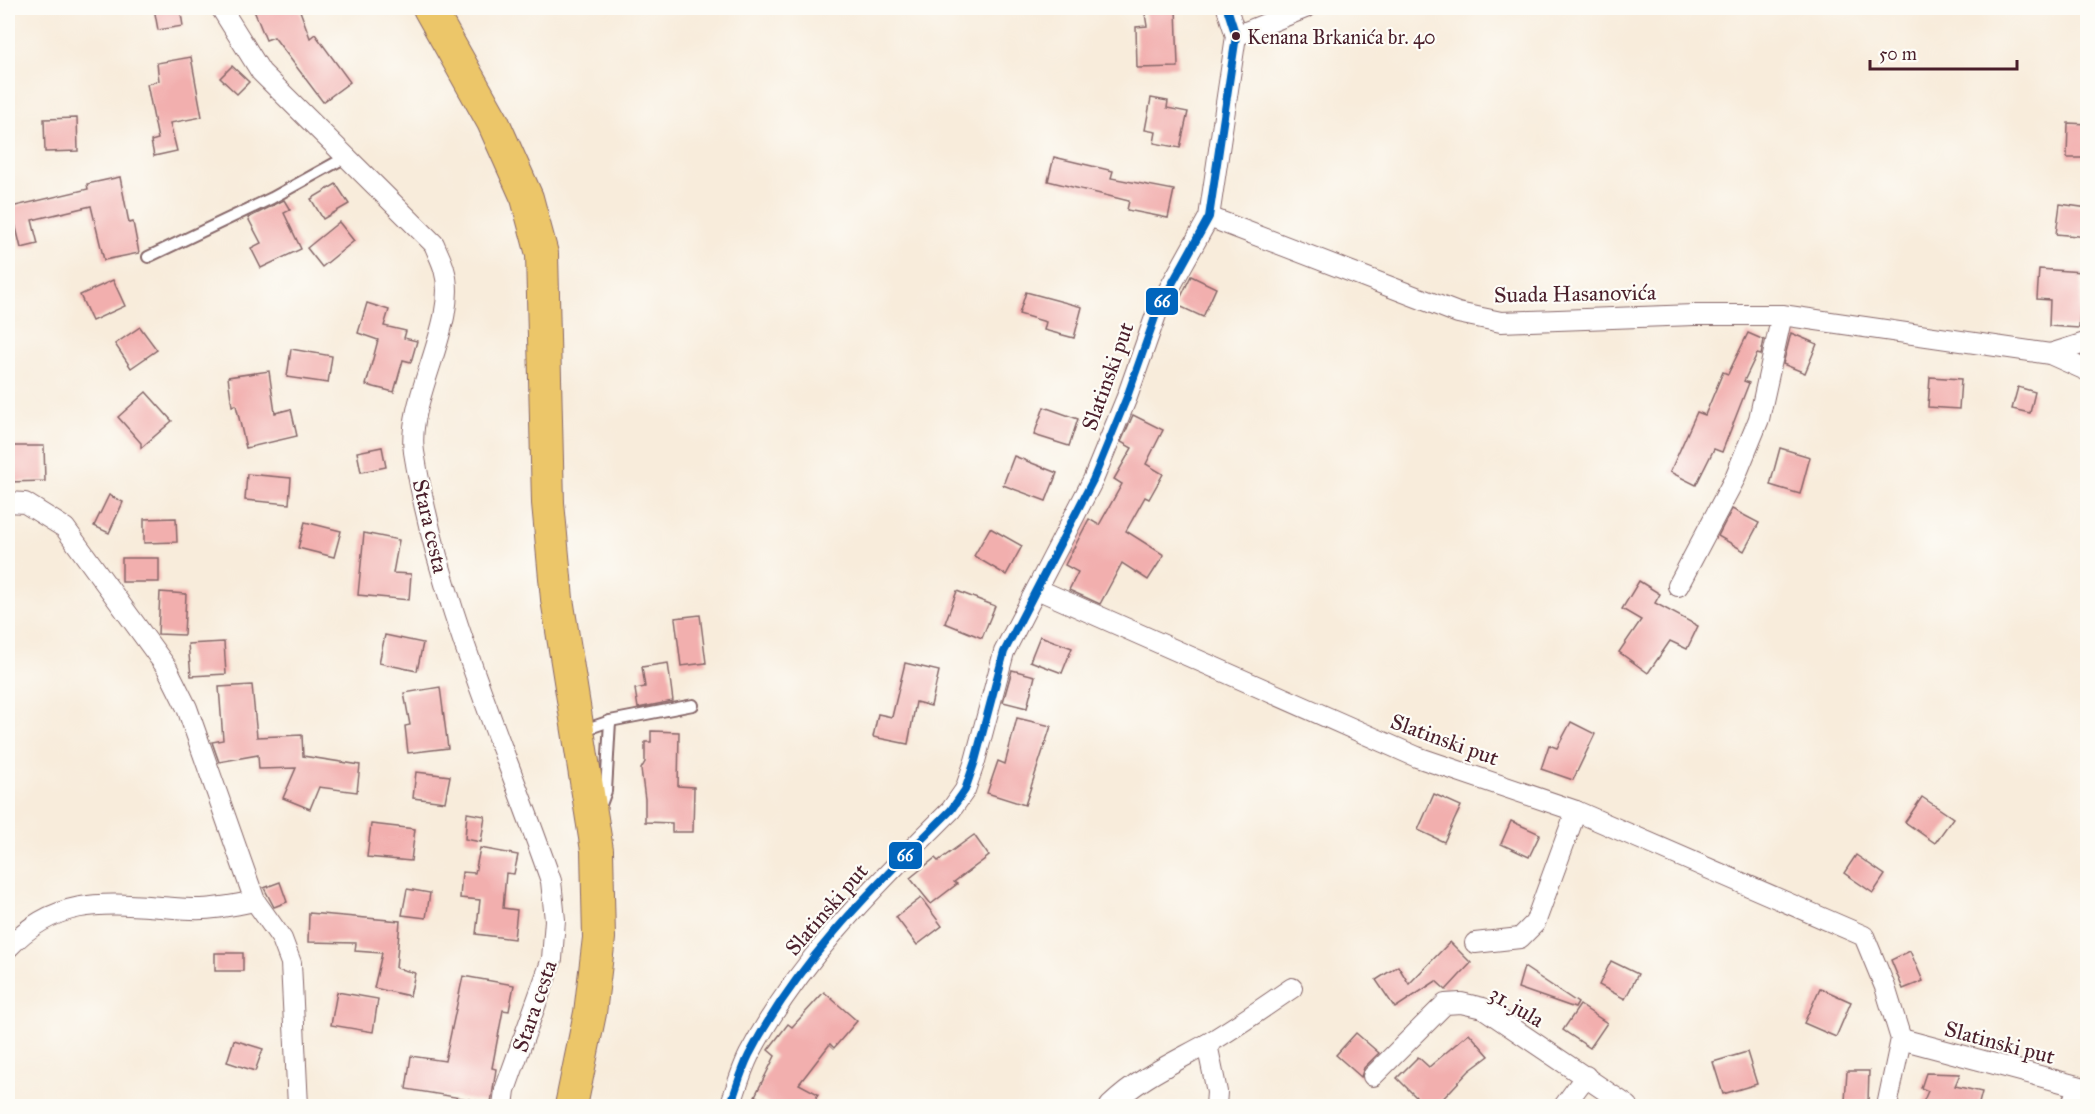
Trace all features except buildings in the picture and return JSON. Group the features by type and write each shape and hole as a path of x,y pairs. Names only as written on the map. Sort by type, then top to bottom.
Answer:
{"main road":[{"name":"Stara cesta","path":"429,8 493,122 527,198 542,254 548,503 557,599 597,850 599,938 590,1013 571,1107"}],"street":[{"name":"Stara cesta","path":"221,8 261,72 434,244 445,271 446,302 436,347 417,409 414,449 440,572 551,882 555,920 552,959 504,1090 503,1107"},
{"name":"Slatinski put","path":"730,1107 749,1056 786,993 845,917 951,810 966,790 1004,652 1093,480 1127,398 1158,309 1209,217 1236,36 1227,8"},
{"path":"1236,36 1305,8"},
{"name":"Suada Hasanovića","path":"1209,217 1458,313 1501,322 1694,315 1782,315 2050,354 2088,371"},
{"path":"1678,585 1734,480 1759,419 1782,315"},
{"name":"Suada Hasanovića","path":"2050,354 2088,342"},
{"path":"8,502 25,503 65,528 167,668 187,708 255,902 282,939 291,963 298,1107"},
{"name":"Slatinski put","path":"1037,589 1417,757 1576,810 1864,936 1885,987 1901,1040 1892,1092 1887,1107"},
{"path":"1475,943 1520,938 1535,923 1576,810"},
{"path":"8,948 33,925 80,905 113,903 216,909 255,902"},
{"path":"1110,1107 1126,1091 1170,1062 1206,1044 1292,988"},
{"name":"31. jula","path":"1373,1076 1445,1004 1461,1003 1483,1008 1586,1076 1628,1107"},
{"name":"Slatinski put","path":"1901,1040 2083,1088"},
{"path":"1206,1044 1217,1092 1216,1107"},
{"path":"1564,1107 1586,1076"},
{"path":"2071,1107 2083,1088"}],"lane":[{"path":"148,256 272,198 346,157"},
{"path":"578,732 610,721 693,705"},
{"path":"593,820 604,803 610,721"}],"transit line":[{"name":"66","path":"730,1106 749,1055 791,987 815,955 867,895 951,810 965,790 1004,652 1093,480 1127,397 1158,309 1209,217 1236,36 1227,8"}],"place":[{"name":"Kenana Brkanića br. 40","path":"1236,36"}]}
